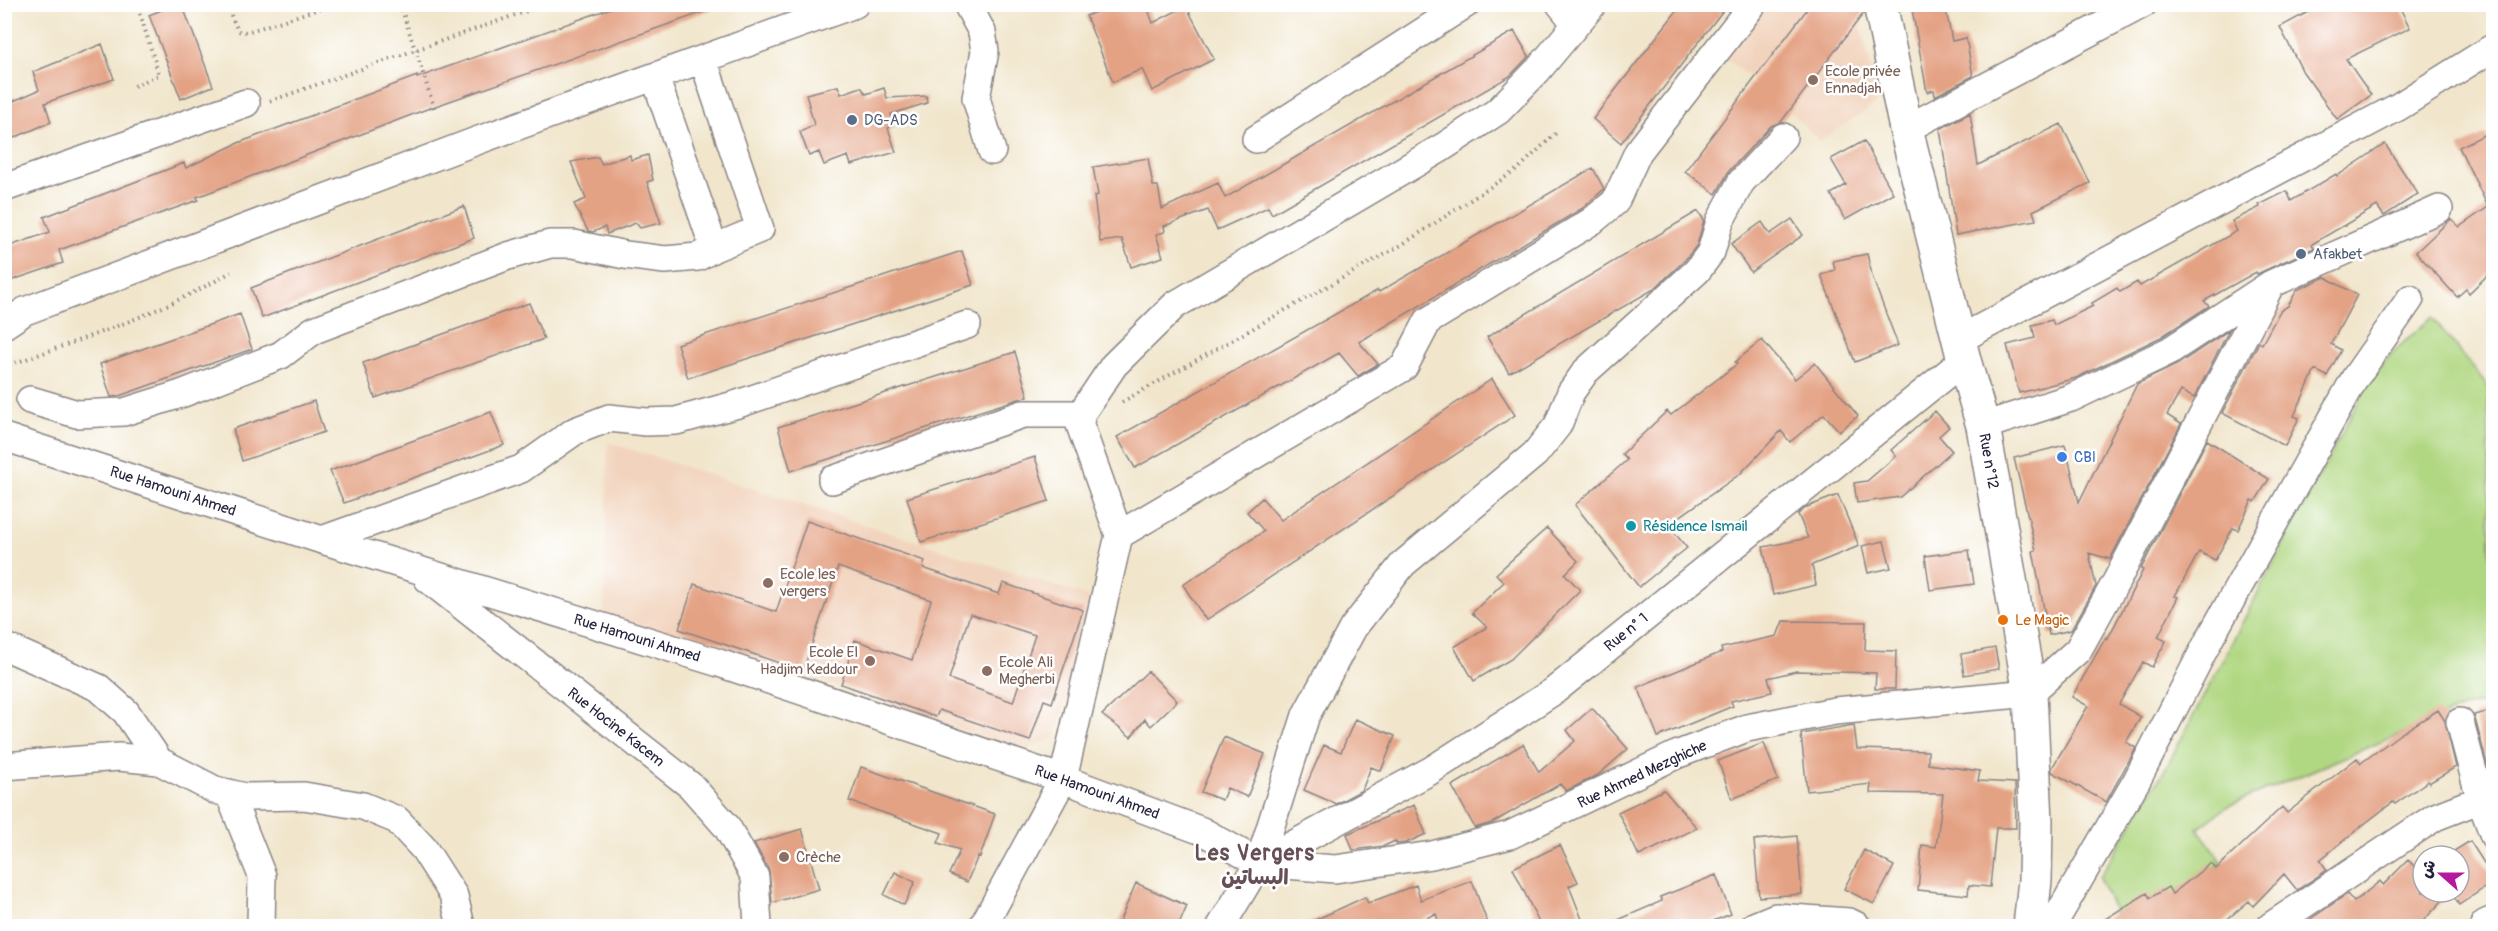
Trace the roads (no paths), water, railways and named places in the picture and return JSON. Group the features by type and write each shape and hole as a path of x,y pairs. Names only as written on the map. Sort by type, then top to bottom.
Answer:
{"main road":[{"name":"Rue n°12","path":"1880,4 1906,129 1983,426 2030,693 2036,821 2035,880 2030,927"},
{"path":"2487,927 2493,922"}],"street":[{"path":"4,325 25,311 479,140 855,4"},
{"path":"967,4 982,32 986,51 976,98 992,151"},
{"path":"1256,139 1466,4"},
{"path":"1119,535 1404,367 1428,321 1592,220 1615,202 1638,152 1753,4"},
{"path":"1906,129 2143,4"},
{"path":"983,927 1063,779 1119,535 1081,420 1114,364 1175,305 1443,147 1498,111 1538,70 1576,11"},
{"name":"Rue n° 1","path":"1259,862 1430,771 1554,690 1962,350 2398,107 2493,47"},
{"path":"30,400 77,414 124,412 181,394 281,355 314,330 508,256 550,244 574,244 625,255 665,260 699,257 714,248 760,229 703,59"},
{"path":"655,77 714,248"},
{"path":"4,188 246,103"},
{"path":"1221,927 1259,862 1306,715 1353,628 1403,564 1534,454 1558,425 1571,392 1586,372 1697,271 1711,252 1720,221 1741,182 1783,137"},
{"path":"1983,426 2071,398 2169,351 2271,284 2439,209"},
{"path":"2030,693 2078,650 2117,580 2271,284"},
{"path":"2052,927 2137,780 2211,638 2355,378 2409,299"},
{"path":"322,540 521,469 575,431 609,418 646,422 676,421 738,404 967,325"},
{"path":"832,480 1023,414 1081,420"},
{"name":"Rue Hamouni Ahmed","path":"4,437 322,540 719,663 1063,779 1202,831 1259,862"},
{"name":"Rue Hocine Kacem","path":"413,567 692,786 727,826 755,877 758,927"},
{"path":"4,646 99,688 126,712 159,761"},
{"name":"Rue Ahmed Mezghiche","path":"1259,862 1335,869 1432,855 1510,835 1676,755 1747,728 1835,711 2030,693"},
{"path":"2460,722 2487,796 2493,836"},
{"path":"4,766 119,757 159,761 215,790 245,797 304,796 363,806 397,820 424,849 454,896 461,927"},
{"path":"230,793 262,876 261,927"},
{"path":"2271,927 2435,817 2487,796"},
{"path":"1754,927 1776,917 1849,922 1857,927"}],"place":[{"name":"Ecole privée Ennadjah","path":"1813,80"},
{"name":"DG-ADS","path":"852,120"},
{"name":"Afakbet","path":"2301,254"},
{"name":"CBI","path":"2062,457"},
{"name":"Résidence Ismail","path":"1631,526"},
{"name":"Ecole les vergers","path":"768,583"},
{"name":"Le Magic","path":"2003,620"},
{"name":"Ecole El Hadjim Keddour","path":"870,661"},
{"name":"Ecole Ali Megherbi","path":"987,671"},
{"name":"Crèche","path":"784,857"}],"district":[{"name":"Les Vergers البساتين","path":"1255,865"}]}
